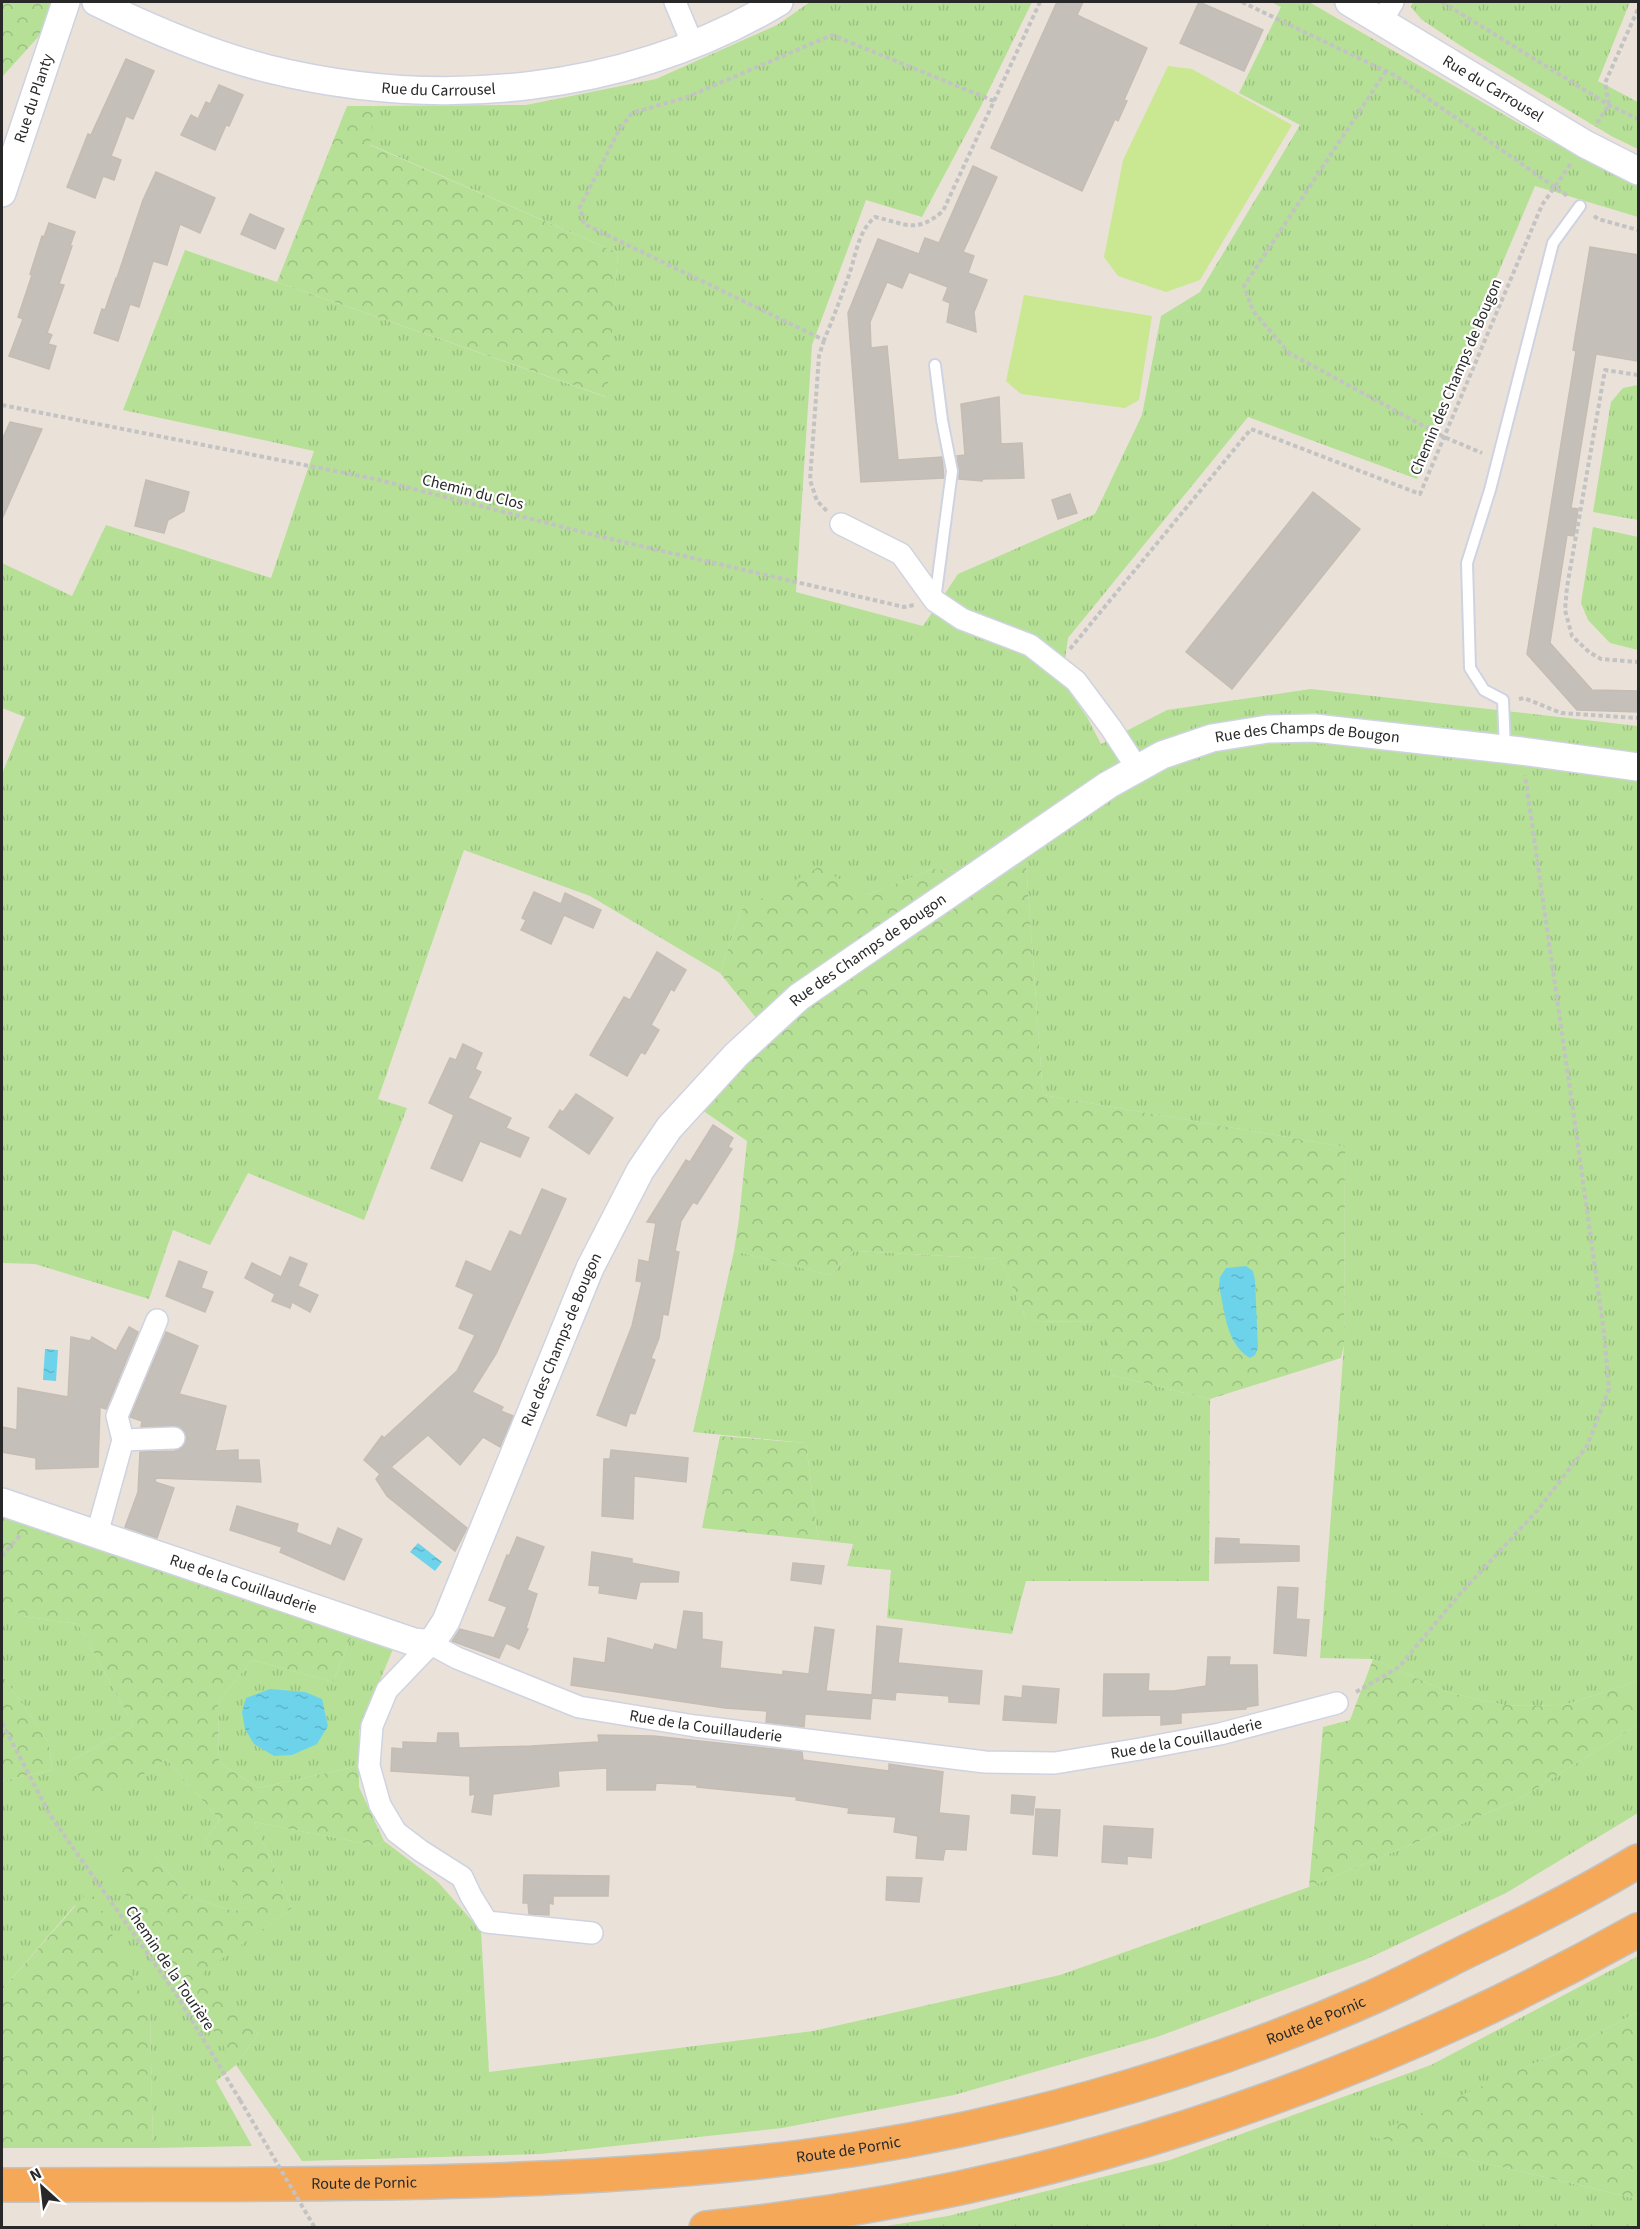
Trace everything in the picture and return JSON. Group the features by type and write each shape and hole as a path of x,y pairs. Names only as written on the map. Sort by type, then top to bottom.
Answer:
{"highway":[{"path":"1558,1907 1583,1870 1638,1838"},
{"name":"Route de Pornic","path":"2,2184 430,2183 522,2180 713,2167 889,2143 1030,2113 1117,2090 1202,2063 1373,1997 1558,1907 1638,1861"},
{"path":"706,2228 801,2216 929,2195 1071,2163 1200,2125 1287,2094 1394,2051 1550,1978 1638,1930"}],"street":[{"name":"Rue du Planty","path":"2,193 66,2"},
{"name":"Rue du Carrousel","path":"96,2 136,22 269,69 346,84 428,91 493,90 559,82 638,64 693,45 779,2"},
{"path":"675,2 693,45"},
{"name":"Rue du Carrousel","path":"1349,2 1388,11 1585,144 1638,171"},
{"path":"841,524 901,554 935,601 962,619 1030,645 1076,681 1137,768"},
{"name":"Rue des Champs de Bougon","path":"431,1644 446,1621 590,1268 640,1171 669,1128 736,1055 799,997 1073,808 1137,768 1187,745 1212,738 1268,729 1314,728 1513,750 1638,767"},
{"path":"97,1534 123,1440 117,1416 156,1320"},
{"path":"123,1440 174,1438"},
{"name":"Rue de la Couillauderie","path":"2,1502 414,1641 431,1644 457,1658 579,1707 695,1726 985,1762 1055,1763 1220,1734 1337,1703"},
{"path":"431,1644 387,1690 372,1726 369,1766 380,1805 396,1832 462,1877 487,1922 592,1933"}],"lane":[{"path":"1513,750 1503,700 1484,690 1470,668 1467,563 1497,460 1553,243 1580,206"},
{"path":"935,365 952,471 935,601"}],"path":[{"path":"841,524 817,501 810,480 819,356 861,236 867,224 875,217 917,226 929,223 943,211 1040,2"},
{"path":"1242,2 1396,76 1598,219 1638,230"},
{"path":"1442,2 1609,105 1638,119"},
{"path":"1609,105 1605,83 1638,9"},
{"path":"824,340 584,224 580,207 619,130 632,113 687,97 832,35 994,101"},
{"path":"1386,71 1244,286 1253,311 1289,353 1444,437 1497,460"},
{"name":"Chemin des Champs de Bougon","path":"1056,666 1251,429 1420,494 1542,205 1555,187"},
{"path":"1638,375 1605,370 1567,587 1565,610 1572,636 1589,652 1601,659 1638,662"},
{"name":"Chemin du Clos","path":"2,405 375,479 602,537 904,608 935,601"},
{"path":"1503,700 1524,698 1561,713 1638,718"},
{"path":"1337,1703 1399,1667 1459,1595 1538,1511 1587,1446 1609,1389 1604,1333 1532,812 1513,750"},
{"name":"Chemin de la Tourière","path":"2,1723 50,1815 176,1994 315,2228"}],"green space":[{"path":"2,2 53,2 49,25 2,77"},
{"path":"810,2 1032,2 980,108 922,217 866,200 812,345 796,592 923,626 958,574 1095,514 1142,415 1161,316 1200,292 1300,125 1239,93 1281,7 1271,2 1309,2 1544,138 1638,180 1638,217 1535,186 1436,420 1417,479 1248,417 1068,638 1062,681 1087,717 1101,744 1167,710 1311,689 1638,726 1638,1681 1562,1706 1504,1705 1450,1693 1373,1659 1320,1658 1344,1345 1345,1147 1043,1095 1026,863 995,877 933,869 867,895 741,910 720,973 590,896 464,850 378,1099 407,1108 364,1220 248,1173 210,1245 173,1230 149,1299 35,1264 2,1263 2,774 25,717 2,708 2,563 72,596 106,525 271,578 314,451 123,410 185,250 606,397 618,253 369,144 374,106 526,105 656,79 777,25"},
{"path":"1413,2 1630,2 1598,81 1638,102 1638,149 1613,137 1461,46 1421,19 1411,7"},
{"path":"1168,66 1192,69 1292,125 1200,280 1166,292 1118,276 1104,257 1123,160"},
{"path":"347,106 374,106 370,145 618,253 607,397 277,282"},
{"path":"1024,295 1152,316 1139,400 1125,408 1021,394 1006,381"},
{"path":"1638,385 1638,520 1593,512 1611,402 1623,388"},
{"path":"1593,527 1638,537 1638,650 1610,643 1588,620 1581,603"},
{"path":"1026,863 1043,1095 1345,1147 1344,1345 1341,1358 1210,1399 1111,1375 1103,1322 1027,1321 1000,1259 854,1251 830,1275 734,1251 747,1141 702,1110 769,1034 720,973 741,910 819,867 867,895 933,869 995,877"},
{"path":"734,1251 830,1275 854,1251 1000,1259 1027,1321 1104,1322 1111,1375 1210,1399 1209,1581 1026,1581 1012,1634 887,1618 891,1570 847,1566 853,1544 818,1540 806,1443 693,1432"},
{"path":"720,1436 806,1443 818,1540 702,1528"},
{"path":"2,1516 352,1635 333,1682 252,1660 218,1702 219,1762 258,1788 359,1766 359,1787 384,1841 378,1846 254,1822 292,1908 202,1973 258,2034 236,2065 107,1866 155,1857 189,1897 234,1911 249,1907 205,1840 220,1820 166,1759 99,1804 84,1799 74,1759 134,1726 78,1624 22,1616 4,1602 2,1614"},
{"path":"3,1601 22,1616 78,1624 134,1726 74,1759 99,1803 166,1759 220,1820 205,1840 250,1907 234,1911 189,1897 155,1857 236,2065 216,2081 252,2146 153,2148 150,2013 75,1905 2,1990 2,1781 52,1770 49,1743 2,1675"},
{"path":"352,1635 393,1649 359,1731 359,1766 258,1788 219,1762 218,1702 252,1660 333,1682"},
{"path":"1373,1659 1450,1693 1504,1705 1562,1706 1638,1681 1638,1725 1516,1801 1309,1887 1323,1727 1350,1720"},
{"path":"2,1675 49,1743 52,1770 2,1781"},
{"path":"1638,1725 1638,1813 1506,1893 1367,1959 1157,2037 954,2095 782,2128 540,2154 302,2161 236,2065 258,2034 201,1973 292,1908 254,1822 378,1846 384,1841 438,1882 481,1931 489,2072 813,2031 1060,1975 1309,1887 1516,1801"},
{"path":"90,1889 150,2013 153,2148 2,2148 2,1990"},
{"path":"1638,1956 1638,2012 1565,2050 1370,2136 1638,2199 1638,2227 874,2228 948,2216 1170,2160 1431,2065"},
{"path":"1638,2012 1638,2199 1369,2136 1565,2050"}],"water":[{"path":"1246,1266 1253,1271 1255,1280 1258,1348 1255,1355 1250,1358 1242,1352 1231,1336 1219,1286 1220,1277 1226,1268"},
{"path":"45,1349 58,1350 56,1381 43,1380"},
{"path":"418,1543 442,1562 435,1571 410,1552"},
{"path":"270,1689 305,1692 322,1699 328,1726 317,1744 292,1755 274,1756 254,1744 245,1729 242,1712 246,1698"}],"building":[{"path":"1057,2 1083,2 1077,15 1147,48 1124,100 1127,101 1118,121 1115,119 1082,191 991,148"},
{"path":"1199,2 1263,30 1244,71 1180,43"},
{"path":"126,59 154,71 133,119 126,116 111,156 121,160 114,180 103,176 95,198 67,187 88,134 91,135"},
{"path":"219,85 243,95 215,150 181,135 191,115 198,119 206,102 210,104"},
{"path":"973,166 997,177 963,252 974,256 968,273 987,280 974,312 976,332 947,322 950,303 943,300 948,287 909,272 902,288 887,282 870,322 871,348 887,346 898,460 942,457 944,478 861,482 848,313 878,239 919,254 925,238 939,243"},
{"path":"156,172 215,198 200,233 180,224 167,265 153,261 139,307 130,304 118,341 94,333 102,309 105,310 117,278 143,200"},
{"path":"250,214 284,229 275,249 241,234"},
{"path":"49,223 75,232 59,284 64,285 47,333 52,335 48,344 56,346 49,369 9,356 23,319 18,317 32,275 30,274 42,236 44,237"},
{"path":"1590,247 1638,255 1638,361 1596,354 1571,508 1578,509 1574,536 1567,535 1550,643 1592,690 1638,691 1638,712 1577,710 1527,654 1576,351 1573,350"},
{"path":"999,397 1001,444 1022,443 1024,478 982,479 982,481 959,479 957,456 965,455 961,404"},
{"path":"10,422 42,429 2,519 2,440"},
{"path":"146,480 189,492 184,511 168,520 164,533 135,526"},
{"path":"1313,492 1360,529 1232,689 1186,652"},
{"path":"1070,494 1077,513 1058,519 1052,500"},
{"path":"534,892 561,904 565,893 601,910 593,928 564,915 551,944 521,930 526,920 522,918"},
{"path":"657,952 686,970 674,991 671,989 651,1025 659,1030 645,1054 641,1052 627,1076 590,1055 624,997 630,1000"},
{"path":"463,1044 482,1053 475,1069 481,1072 468,1098 511,1118 506,1128 529,1138 520,1157 480,1141 462,1181 431,1168 454,1115 429,1103 450,1058 456,1060"},
{"path":"576,1094 613,1118 589,1154 549,1127 560,1110 563,1112"},
{"path":"713,1125 733,1138 728,1147 732,1149 697,1204 693,1202 681,1221 675,1251 679,1252 668,1315 663,1314 659,1338 651,1358 655,1360 635,1414 630,1413 626,1426 597,1415 632,1326 642,1282 636,1281 639,1260 649,1262 656,1223 647,1222 686,1160 690,1162"},
{"path":"542,1189 566,1199 496,1354 472,1392 503,1407 501,1411 513,1416 500,1447 483,1437 460,1465 428,1435 391,1467 467,1528 455,1551 387,1496 376,1479 380,1474 364,1460 382,1436 384,1438 457,1371 475,1335 459,1328 474,1294 456,1286 466,1261 491,1272 510,1231 521,1236"},
{"path":"290,1257 307,1264 298,1286 318,1295 310,1312 292,1302 290,1308 272,1301 275,1294 245,1278 252,1263 281,1277"},
{"path":"179,1261 207,1272 201,1288 213,1292 205,1312 166,1296"},
{"path":"129,1327 138,1332 106,1409 100,1407 98,1467 36,1469 36,1458 2,1452 2,1427 17,1430 18,1388 68,1397 71,1337 90,1341 92,1337 116,1351"},
{"path":"166,1332 198,1346 179,1394 226,1406 215,1451 238,1450 238,1460 259,1460 261,1482 156,1478 155,1482 174,1488 157,1538 125,1527 138,1492 140,1452 175,1451 181,1448 187,1438 179,1427 141,1427 142,1421 130,1417"},
{"path":"611,1450 688,1458 686,1482 634,1476 633,1519 602,1516 604,1459 610,1459"},
{"path":"237,1506 298,1524 296,1532 331,1546 338,1528 362,1539 344,1580 280,1552 282,1547 230,1530"},
{"path":"517,1537 544,1547 527,1590 537,1594 526,1628 528,1629 519,1649 506,1643 499,1658 452,1641 460,1629 494,1638 507,1607 489,1600 507,1555 509,1556"},
{"path":"1216,1538 1239,1539 1239,1544 1299,1546 1299,1561 1215,1563"},
{"path":"592,1552 632,1559 632,1563 679,1572 678,1582 640,1582 636,1599 599,1593 600,1586 589,1585"},
{"path":"793,1563 824,1566 821,1584 791,1580"},
{"path":"1278,1587 1298,1588 1296,1619 1309,1620 1306,1656 1274,1653"},
{"path":"684,1611 702,1613 702,1639 722,1642 720,1668 783,1675 783,1671 809,1674 815,1627 834,1630 826,1691 872,1695 877,1626 902,1629 898,1663 982,1671 979,1704 949,1702 949,1696 896,1692 895,1700 872,1698 870,1719 805,1714 804,1727 766,1722 767,1711 725,1708 571,1685 574,1658 605,1663 608,1638 653,1650 655,1644 677,1650"},
{"path":"1208,1657 1230,1657 1229,1665 1257,1665 1258,1705 1246,1707 1246,1709 1181,1713 1181,1723 1161,1725 1161,1715 1103,1716 1104,1674 1149,1674 1148,1691 1174,1691 1206,1686"},
{"path":"1023,1686 1059,1689 1056,1723 1003,1720 1005,1696 1022,1698"},
{"path":"438,1733 458,1733 459,1748 599,1742 598,1735 654,1736 802,1752 803,1760 889,1771 889,1764 943,1772 939,1813 969,1816 966,1850 945,1849 943,1860 916,1858 918,1836 894,1832 896,1817 848,1813 849,1808 796,1800 797,1797 697,1787 697,1785 656,1783 655,1790 607,1790 607,1768 558,1771 559,1786 493,1794 491,1815 472,1812 475,1794 470,1795 470,1776 391,1771 392,1748 403,1749 403,1742 437,1743"},
{"path":"1012,1795 1035,1797 1033,1815 1011,1813"},
{"path":"1036,1809 1060,1810 1057,1856 1033,1854"},
{"path":"1104,1826 1153,1829 1151,1858 1127,1856 1127,1864 1102,1862"},
{"path":"524,1875 609,1876 608,1896 553,1896 553,1904 549,1903 549,1915 529,1914 528,1903 523,1903"},
{"path":"887,1877 922,1878 919,1902 886,1900"}]}
